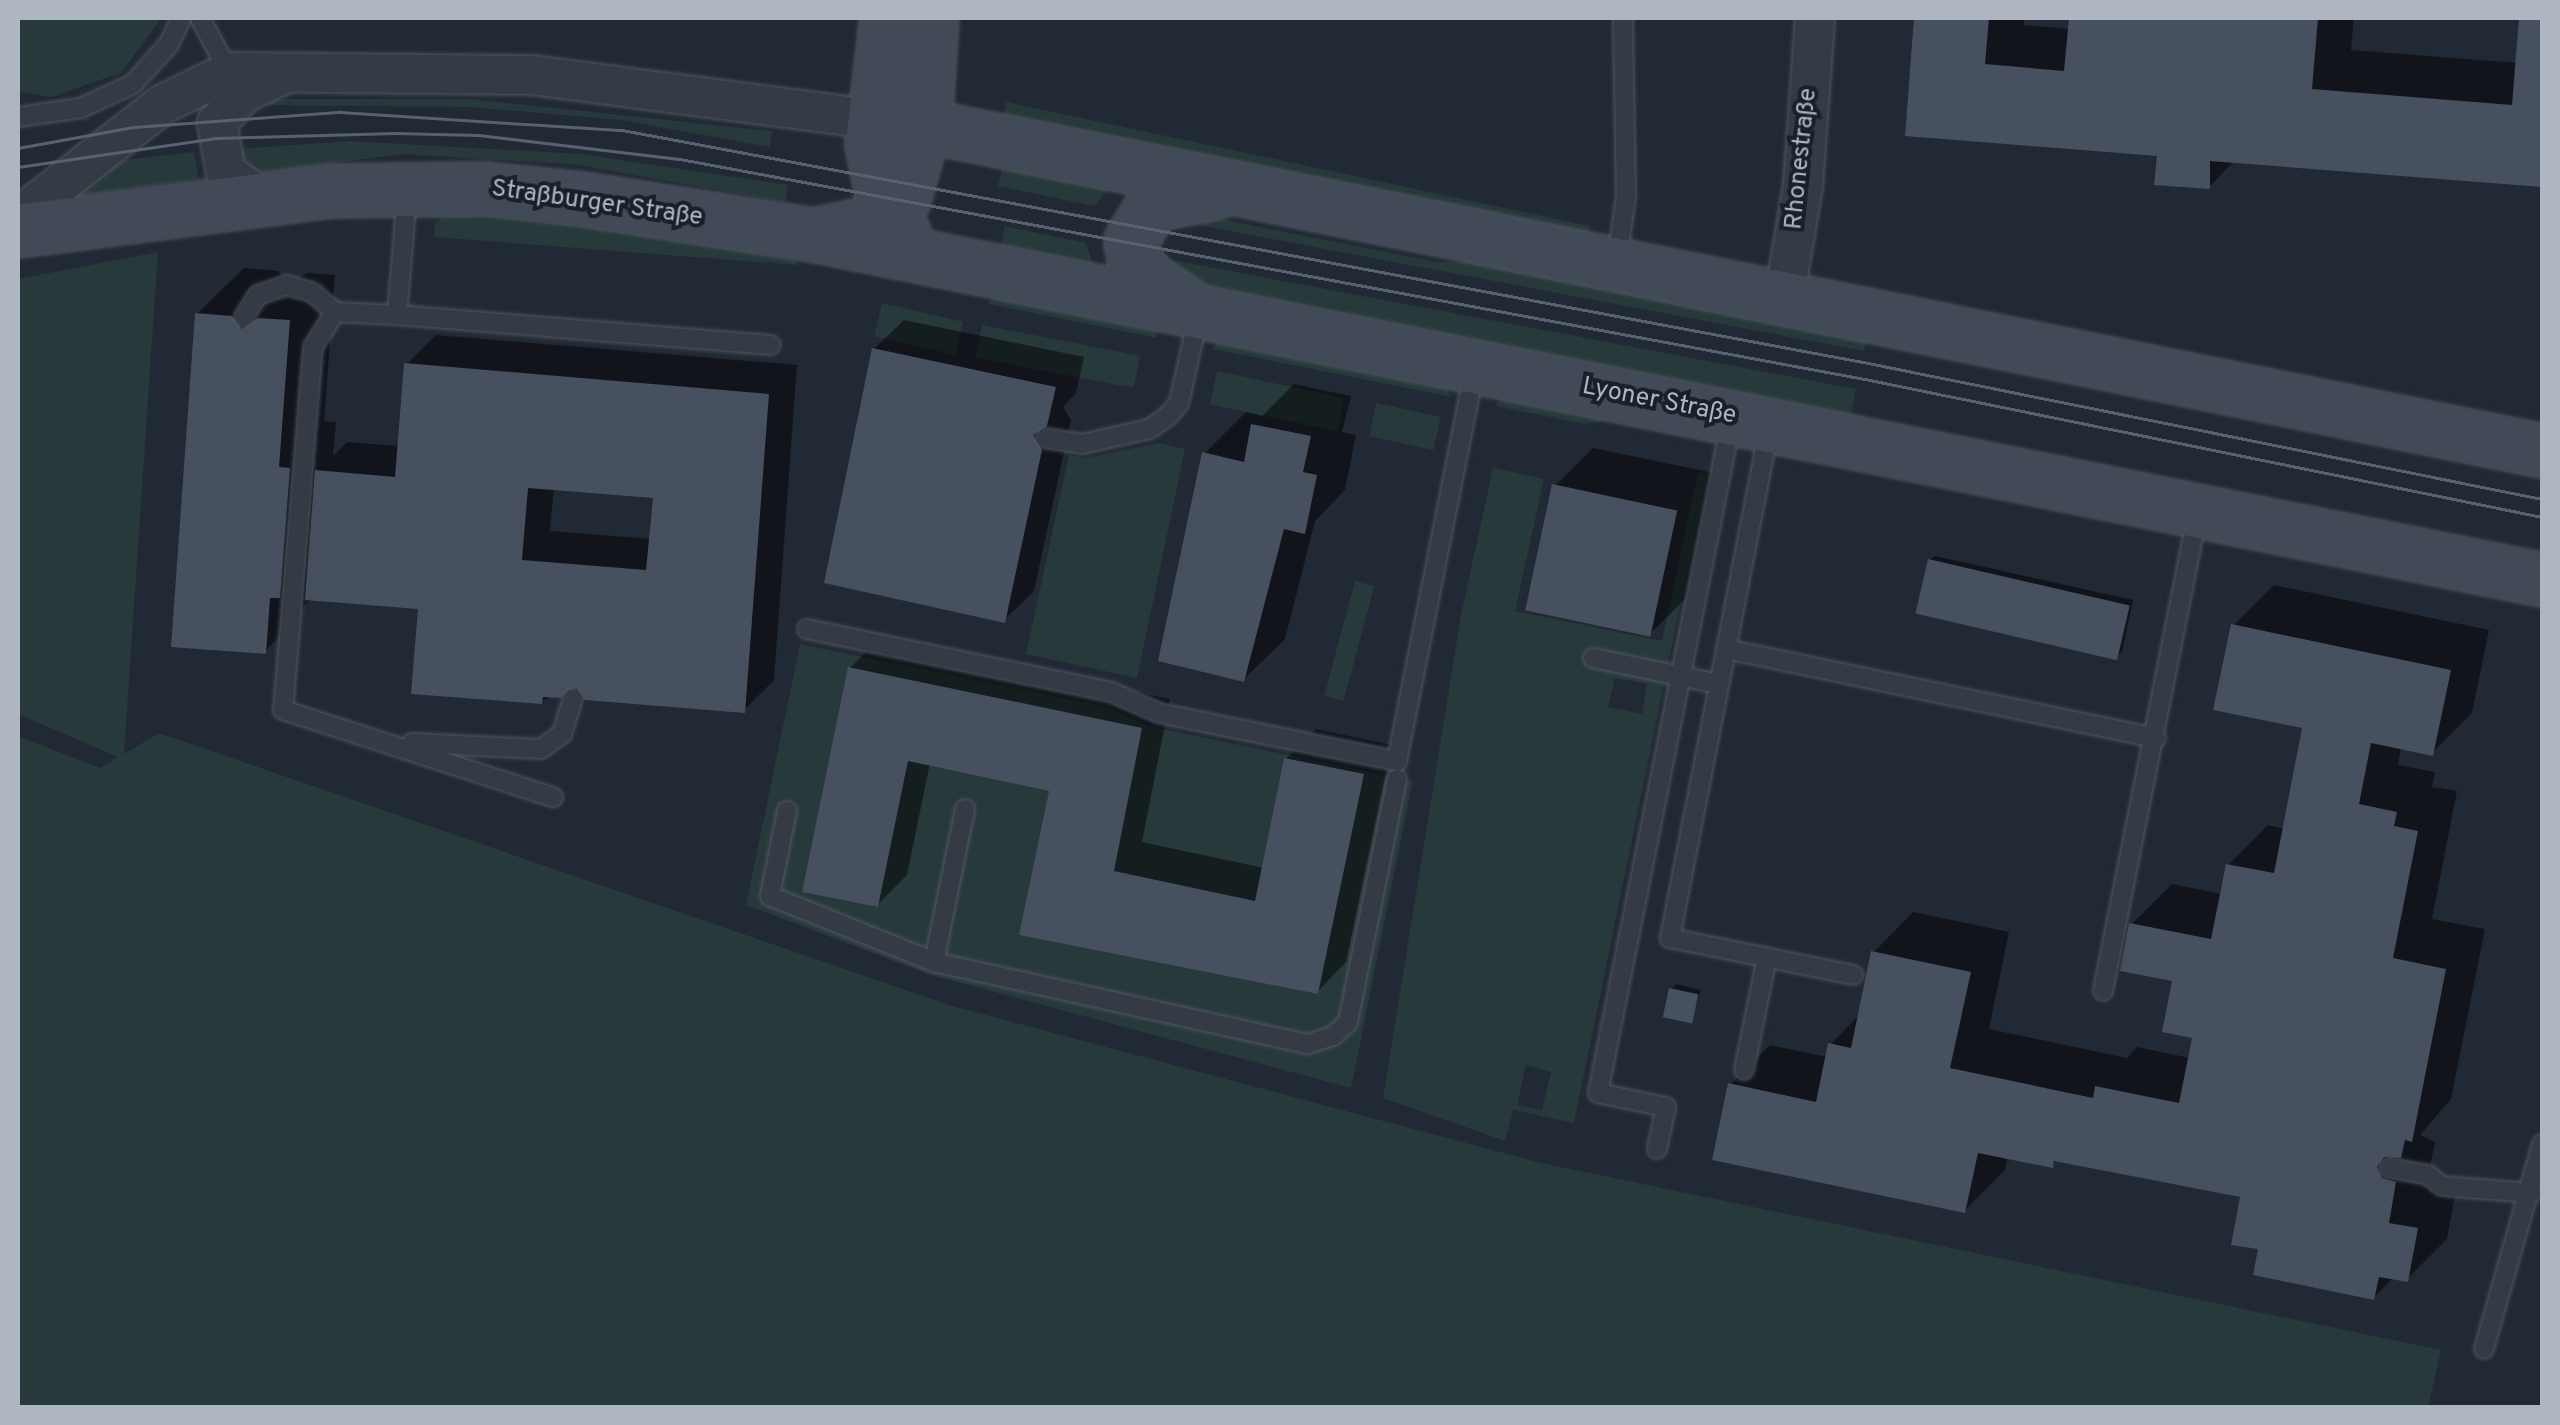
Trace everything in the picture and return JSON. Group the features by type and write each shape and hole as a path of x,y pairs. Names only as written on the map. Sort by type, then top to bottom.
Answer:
{"main road":[{"path":"887,18 872,119 877,174 891,212 929,261"},
{"path":"813,235 891,212 912,182 925,126 932,18"},
{"path":"925,126 2542,451"},
{"name":"Straßburger Straße","path":"18,231 261,197 408,188 580,199 813,235 929,261"},
{"path":"1199,312 1135,262 1136,225 1153,204 1170,198 1271,193"},
{"name":"Lyoner Straße","path":"929,261 1751,420 2542,580"}],"street":[{"name":"Rhonestraße","path":"1784,299 1803,186 1815,18"},
{"path":"261,197 226,173 217,123 244,93 297,70"},
{"path":"18,218 164,104 229,72 532,76 925,126"}],"lane":[{"path":"18,116 80,108 132,84 169,44 182,18"},
{"path":"200,18 229,72"},
{"path":"1616,265 1626,196 1623,18"},
{"path":"396,315 408,188"},
{"path":"244,317 258,295 287,285 312,292 335,312 771,345"},
{"path":"335,312 313,347 283,710 554,797"},
{"path":"1045,438 1082,444 1148,429 1167,417 1179,403 1199,312"},
{"path":"807,629 1111,692 1159,713 1397,761 1476,366"},
{"path":"1751,420 1726,649 1670,938 1853,975"},
{"path":"1657,1149 1666,1107 1598,1093 1680,676 1751,420"},
{"path":"2103,990 2198,512"},
{"path":"1726,649 2156,738"},
{"path":"1593,658 1719,684"},
{"path":"387,742 528,752 562,734 573,700"},
{"path":"787,811 770,896 934,962 1308,1044 1332,1036 1348,1022 1397,779"},
{"path":"934,962 965,809"},
{"path":"1744,1070 1767,958"},
{"path":"2484,1350 2532,1193 2542,1144"},
{"path":"2389,1168 2428,1175 2442,1186 2532,1193"}],"shaded area":[{"path":"18,18 162,18 121,73 51,97 18,92"},
{"path":"272,99 470,99 772,131 770,147 621,120 469,107 246,105"},
{"path":"1006,102 1591,226 1588,241 1003,117"},
{"path":"351,141 581,154 788,185 785,202 578,165 404,154 264,172 252,170 235,149"},
{"path":"194,152 199,179 78,196 114,161"},
{"path":"1004,158 1110,188 1094,206 998,186"},
{"path":"448,211 618,227 797,260 797,265 434,237 435,224"},
{"path":"1186,212 1437,262 1504,260 1867,332 1864,351 1161,218"},
{"path":"1005,226 1086,243 1094,268 1001,248"},
{"path":"158,252 124,754 159,733 949,1005 1537,1162 2441,1350 2428,1407 18,1407 18,736 100,768 118,757 18,714 18,279"},
{"path":"1146,255 1856,389 1850,422 1170,283"},
{"path":"992,294 1159,323 1156,338 989,304"},
{"path":"882,303 963,322 955,355 874,336"},
{"path":"982,325 1140,356 1134,388 976,357"},
{"path":"1224,336 1445,382 1451,397 1212,349"},
{"path":"1217,371 1344,398 1337,431 1210,404"},
{"path":"1504,395 1622,419 1584,424 1495,406"},
{"path":"1376,403 1441,417 1433,450 1369,436"},
{"path":"1159,443 1185,449 1137,678 1026,654 1069,455 1085,458"},
{"path":"1493,468 1544,479 1515,611 1662,641 1698,472 1707,474 1574,1123 1513,1110 1505,1141 1383,1098 1461,615","holes":["1615,678 1647,684 1642,714 1608,707","1526,1065 1551,1072 1542,1110 1517,1105"]},
{"path":"1355,581 1374,586 1344,701 1324,696"},
{"path":"800,644 1108,707 1148,726 1413,781 1351,1088 931,975 746,905","holes":["849,667 1141,728 1114,871 1255,901 1284,758 1364,774 1318,994 1020,935 1049,791 908,761 878,907 802,892"]}],"building":[{"path":"1914,18 1989,18 1985,64 2064,71 2069,18 2318,18 2312,89 2512,105 2519,18 2542,18 2542,187 2210,161 2210,189 2154,185 2157,156 1905,136"},
{"path":"195,313 232,316 242,329 258,318 290,320 279,467 290,468 280,598 270,598 266,654 171,647"},
{"path":"872,348 1056,387 1047,426 1033,435 1042,450 1005,623 824,583"},
{"path":"404,363 769,394 745,713 585,700 576,687 560,698 543,697 542,704 411,694 418,609 305,600 315,470 395,477","holes":["528,488 653,498 646,570 522,560"]},
{"path":"1251,424 1311,436 1303,472 1317,475 1305,534 1284,529 1244,682 1158,661 1202,452 1244,462"},
{"path":"1552,484 1677,511 1650,637 1525,610"},
{"path":"1928,559 2130,606 2117,660 1915,614"},
{"path":"2231,624 2451,670 2433,756 2371,743 2359,804 2397,812 2394,826 2418,831 2393,958 2446,969 2412,1142 2405,1140 2401,1158 2384,1157 2377,1167 2382,1178 2396,1182 2389,1223 2418,1228 2408,1282 2379,1277 2374,1300 2253,1275 2258,1249 2231,1245 2240,1197 2054,1161 2053,1168 1978,1153 1965,1213 1712,1160 1728,1083 1816,1102 1828,1043 1851,1048 1871,951 1971,972 1950,1068 2093,1098 2095,1086 2179,1103 2192,1038 2162,1032 2172,981 2120,971 2129,923 2211,939 2226,864 2274,873 2302,728 2213,710"},
{"path":"848,667 1142,728 1114,871 1255,901 1284,758 1364,774 1318,994 1019,935 1049,791 908,761 878,907 802,892"},
{"path":"1669,988 1698,994 1692,1024 1663,1017"}],"tram line":[{"path":"18,148 134,127 340,112 622,130 1868,363 2542,499"},
{"path":"18,167 216,138 395,133 478,135 680,159 1865,379 2542,517"}]}
